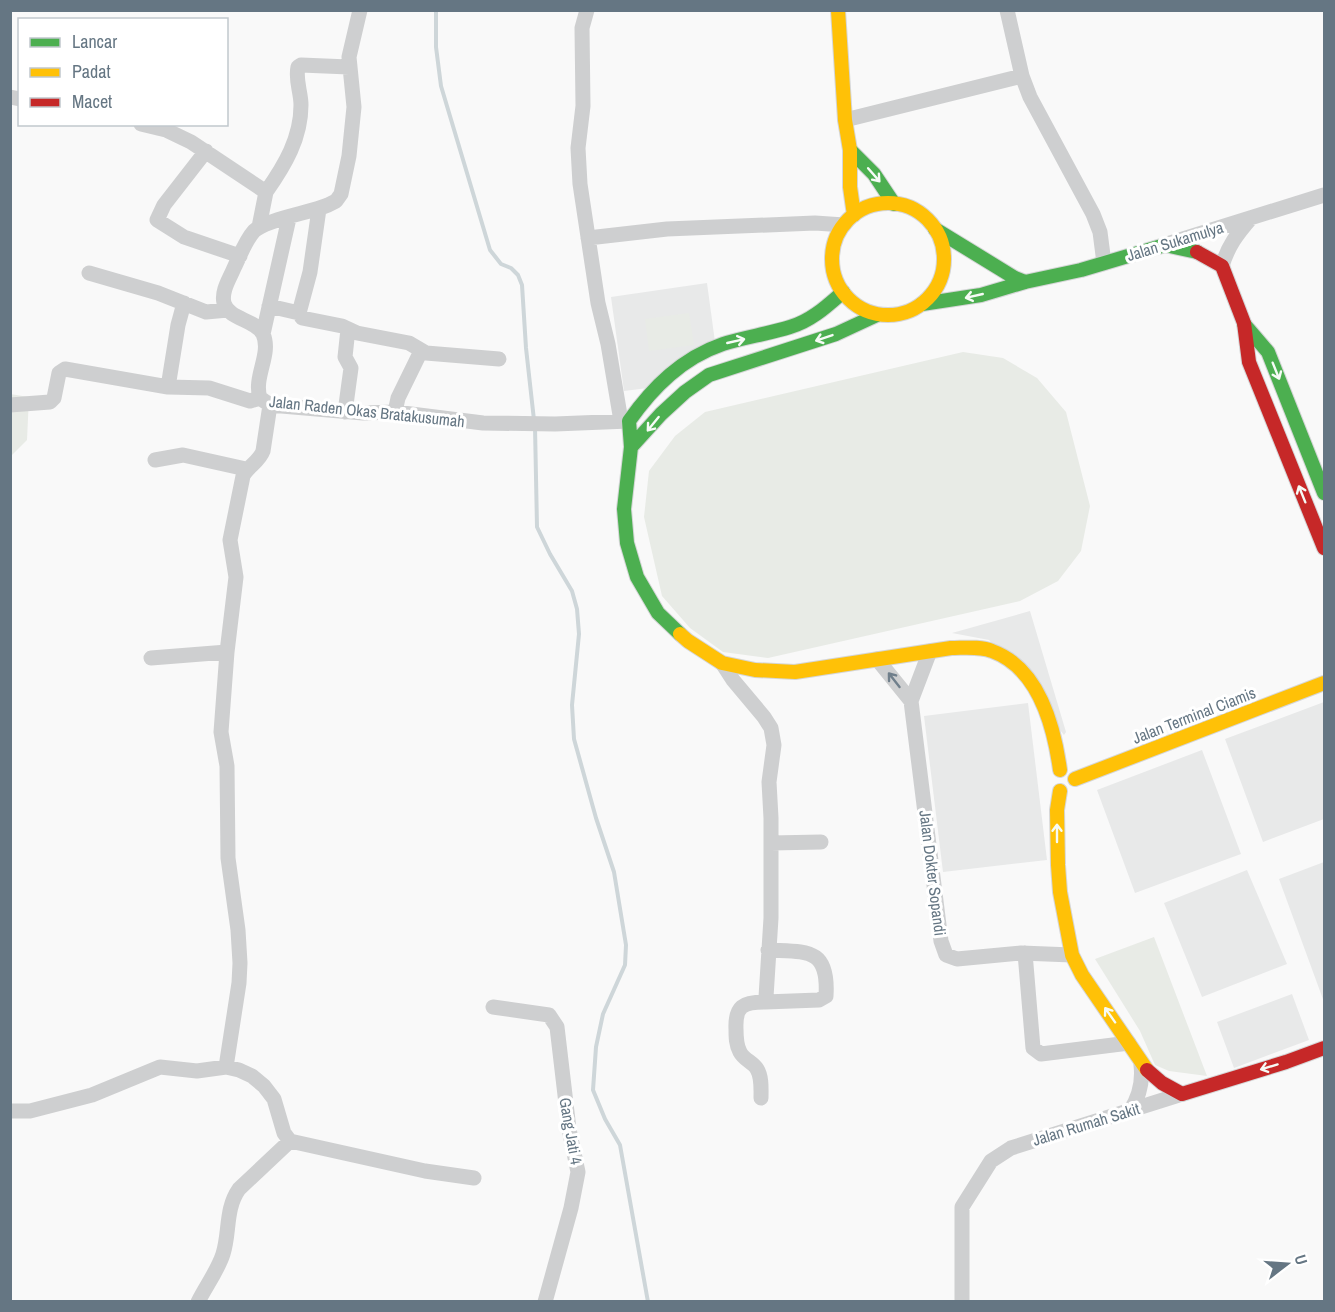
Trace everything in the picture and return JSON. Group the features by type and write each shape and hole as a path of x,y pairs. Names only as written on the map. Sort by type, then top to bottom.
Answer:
{"street":[{"path":"263,334 228,310 224,304 224,294 248,239 259,227 319,209 336,201 343,187 354,113 349,67 350,48 360,10"},
{"path":"587,10 582,28 583,106 578,148 580,184 588,238 631,447 624,508 627,543 637,577 658,613 688,641 722,663 755,670 795,672 930,651 969,648 994,651 1015,664 1030,680 1045,710 1057,747 1059,770 1054,776 1054,785 1064,792 1073,788 1075,779 1068,770 1059,770"},
{"path":"838,10 850,150 849,220"},
{"path":"1007,10 1022,76 1030,97 1093,214 1100,232 1104,263"},
{"path":"259,227 266,192 290,155 295,141 301,111 298,67 301,65 349,67"},
{"path":"846,120 1022,76"},
{"path":"149,126 166,130 206,150 266,192"},
{"path":"206,150 170,197 157,220 184,237 240,256"},
{"path":"850,150 874,174 894,204"},
{"name":"Jalan Sukamulya","path":"922,304 981,295 1104,263 1324,195"},
{"path":"877,315 852,303 843,292 834,273 832,251 837,237 849,220 873,205 894,204 913,210 935,229 1015,279 1025,282"},
{"path":"299,313 310,272 319,209"},
{"name":"Jalan Raden Okas Bratakusumah","path":"289,218 263,334 265,350 258,387 265,401 345,412 395,412 483,423 555,424 625,421"},
{"path":"1222,266 1226,251 1234,236 1251,218"},
{"path":"588,238 667,229 849,220"},
{"path":"631,447 661,414 685,392 709,375 836,334 877,315 900,314 922,304 937,286 943,263 943,251 935,229"},
{"path":"1165,244 1205,255 1222,266 1244,323 1249,362 1319,518 1324,548"},
{"path":"89,273 158,293 206,312 228,310"},
{"path":"625,421 653,389 672,372 696,356 723,344 792,327 820,312 843,292"},
{"path":"168,387 184,303"},
{"path":"269,306 299,313 302,318 357,333 409,343 421,351 499,359"},
{"path":"1244,323 1268,352 1324,492"},
{"path":"345,412 351,368 345,357 348,329"},
{"path":"395,412 398,398 421,351"},
{"path":"696,356 709,375"},
{"path":"10,405 50,402 54,398 59,373 65,369 168,387 209,388 250,401 265,401 263,451 261,457 246,469 243,476 230,540 236,577 221,732 227,766 228,858 240,963 226,1067"},
{"path":"155,460 183,455 246,469"},
{"name":"Jalan Dokter Sopandi","path":"930,651 911,701 943,948 946,955 957,959 1025,953 1072,955"},
{"path":"151,658 227,652"},
{"path":"878,658 911,701"},
{"path":"722,663 771,728 774,745 769,782 771,918 765,1002"},
{"name":"Jalan Terminal Ciamis","path":"1075,779 1324,683"},
{"path":"1060,791 1057,810 1058,865 1060,891 1072,955 1082,975 1129,1043 1141,1065 1157,1079 1182,1094"},
{"path":"771,843 821,842"},
{"path":"761,1098 757,1069 739,1051 735,1017 742,1006 748,1003 819,1000 826,996 826,980 819,959 812,953 768,950"},
{"path":"1025,953 1035,1051 1041,1054 1129,1043"},
{"name":"Gang Jati 4","path":"493,1006 549,1015 557,1027 569,1129 578,1176 545,1302"},
{"name":"Jalan Rumah Sakit","path":"962,1302 962,1207 991,1161 1011,1148 1324,1048"},
{"path":"1130,1110 1140,1091 1141,1065"},
{"path":"10,1111 30,1111 92,1095 160,1067 197,1071 226,1067 252,1076 264,1086 274,1100 284,1133 290,1142 425,1171 474,1178"},
{"path":"198,1302 222,1256 233,1197 238,1189 290,1142"}],"shaded area":[{"path":"707,283 715,342 648,388 624,391 611,297"},
{"path":"689,313 694,345 649,351 645,319"},
{"path":"963,352 1003,358 1037,378 1066,412 1090,506 1081,551 1058,581 1020,601 768,658 723,652 690,628 662,596 644,517 649,471 675,436 705,412"},
{"path":"10,394 29,397 27,440 11,456"},
{"path":"1030,611 1066,732 1064,735 989,640 952,633"},
{"path":"1324,702 1324,819 1263,842 1225,739"},
{"path":"1028,703 1047,860 943,872 924,716"},
{"path":"1202,750 1241,854 1135,893 1097,790"},
{"path":"1324,862 1324,1002 1279,879"},
{"path":"1247,870 1287,964 1202,997 1164,903"},
{"path":"1154,937 1207,1076 1169,1071 1155,1065 1140,1031 1095,959"},
{"path":"1292,994 1309,1040 1234,1068 1217,1022"}],"waterway":[{"path":"436,10 436,47 441,86 490,250 501,264 511,268 518,275 522,285 534,420"},
{"path":"535,427 537,527 572,591 577,609 579,634 572,705 574,739 614,872 626,945 625,965 603,1014 596,1047 593,1090 605,1119 620,1145 648,1302"}],"traffic: fast":[{"path":"850,150 874,174 894,204"},
{"path":"935,229 1025,282"},
{"path":"922,304 981,295 1025,282 1081,270 1165,245 1197,252"},
{"path":"680,634 658,613 637,577 627,543 624,509 631,447 629,421 658,385 694,357 723,344 805,321 843,292"},
{"path":"631,447 661,414 685,392 709,375 836,334 877,315"},
{"path":"1244,324 1268,352 1324,493"}],"traffic: slow":[{"path":"838,10 845,120 850,150 850,187 854,215"},
{"path":"888,203 909,208 927,220 939,238 944,259 939,280 927,298 909,310 888,315 867,310 849,298 837,280 832,259 837,238 849,220 867,208 888,203"},
{"path":"680,634 722,663 755,670 795,672 951,648 987,649 1008,659 1033,685 1048,717 1060,770"},
{"path":"1075,779 1324,683"},
{"path":"1060,791 1057,810 1058,865 1060,892 1072,955 1082,975 1147,1070"}],"traffic: jam":[{"path":"1197,252 1222,266 1244,323 1249,362 1324,548"},
{"path":"1147,1070 1162,1083 1182,1094 1324,1048"}]}
